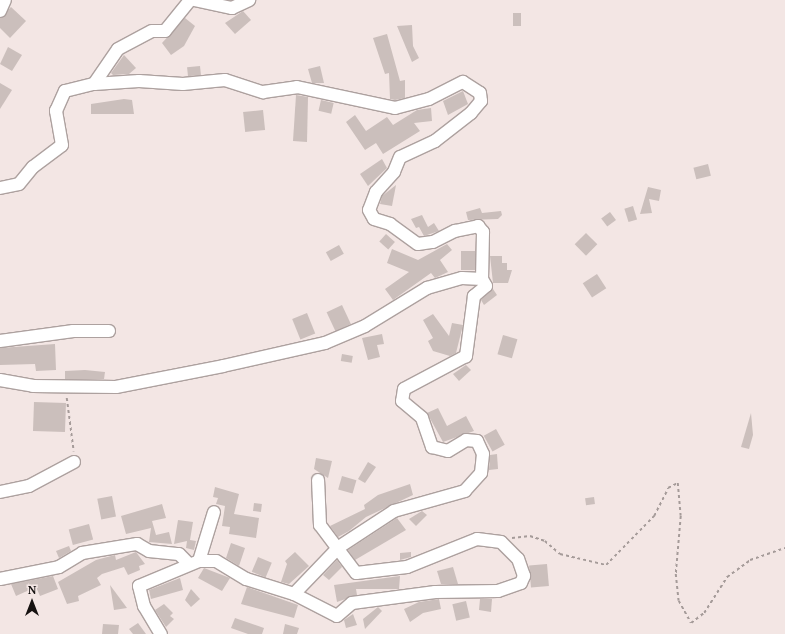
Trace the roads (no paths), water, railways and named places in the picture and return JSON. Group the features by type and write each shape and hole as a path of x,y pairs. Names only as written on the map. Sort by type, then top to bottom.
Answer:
{"street":[{"path":"0,10 5,0"},
{"path":"94,84 118,49 152,31 165,31 190,0"},
{"path":"194,0 232,8 249,0"},
{"path":"0,188 19,184 33,167 62,145 56,111 65,91 94,84 138,81 183,84 225,80 263,92 297,87 395,108 429,99 456,84 473,85 480,93 481,101 472,113 435,141 400,157 394,172 376,192 369,210 374,219 390,224 418,244 433,242 442,236 478,226 483,232 485,249 482,279 486,286 474,296 470,315 471,333 466,356 404,389 402,401 422,418 432,447 448,451 466,440 477,441 483,454 481,473 466,491 394,511 339,547 294,594"},
{"path":"0,380 64,387 116,387 325,343 365,326 427,288 462,278 482,279"},
{"path":"0,341 73,331 109,331"},
{"path":"0,492 29,486 74,462"},
{"path":"161,634 144,606 139,586 194,562 216,561 246,579 294,594 337,616 352,603 435,592 498,591 521,583 524,576 518,559 502,542 476,539 407,567 356,573 339,547 320,526 318,480"},
{"path":"194,562 214,512"},
{"path":"0,579 59,567 82,553 137,544 148,551 180,554 194,562"}]}
